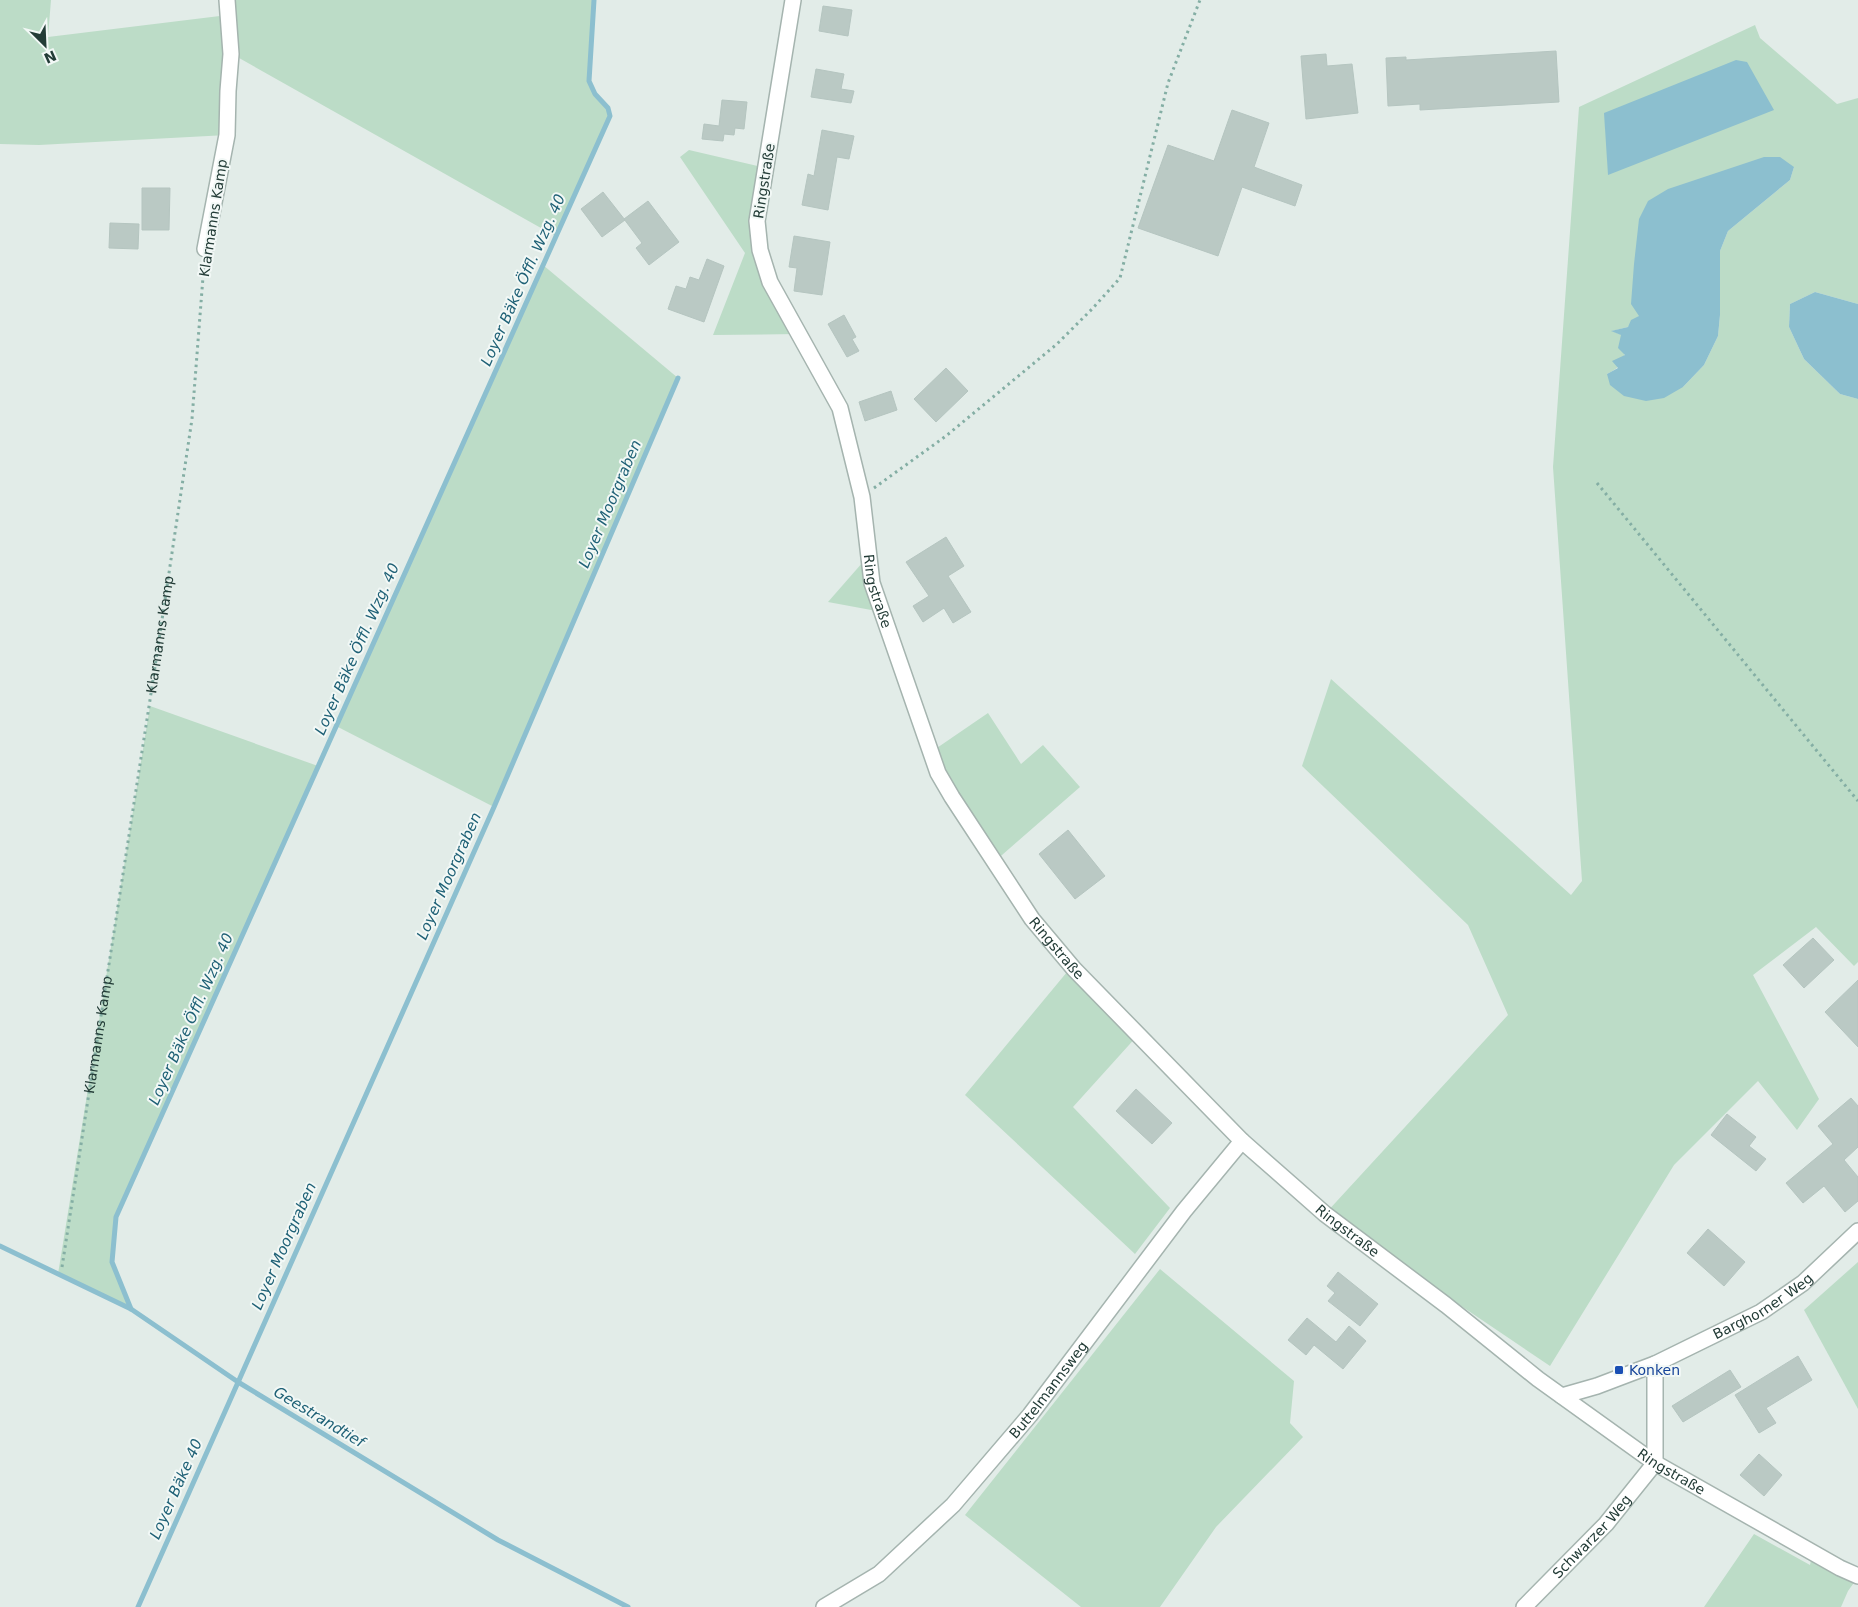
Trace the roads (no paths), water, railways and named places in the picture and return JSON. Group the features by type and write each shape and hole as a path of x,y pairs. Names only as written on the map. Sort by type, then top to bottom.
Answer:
{"street":[{"name":"Klarmanns Kamp","path":"205,248 227,135 231,54 227,0"},
{"name":"Ringstraße","path":"793,0 757,221 760,250 770,282 840,408 862,497 872,583 938,773 1032,919 1074,969 1242,1141 1325,1214 1562,1396 1655,1463 1840,1568 1858,1576"},
{"name":"Buttelmannsweg","path":"824,1607 879,1574 953,1505 1030,1414 1184,1211 1242,1141"},
{"name":"Barghorner Weg","path":"1562,1396 1597,1386 1655,1364 1761,1312 1804,1283 1858,1231"},
{"path":"1655,1364 1655,1463"},
{"name":"Schwarzer Weg","path":"1524,1607 1606,1524 1655,1463"}],"water":[{"path":"1736,60 1747,62 1774,110 1608,175 1604,113"},
{"path":"1764,157 1780,157 1794,167 1790,180 1728,231 1720,251 1720,315 1718,336 1704,365 1683,387 1664,398 1646,401 1624,396 1610,385 1607,374 1618,368 1612,361 1625,355 1618,348 1621,335 1611,331 1628,327 1631,320 1639,316 1631,304 1634,264 1639,219 1648,201 1668,189"},
{"path":"1815,292 1858,304 1858,399 1840,394 1804,359 1789,327 1790,304"}],"waterway":[{"name":"Loyer Bäke Öffl. Wzg. 40","path":"131,1309 112,1262 116,1217 610,116 608,108 595,94 589,81 594,0"},
{"name":"Loyer Moorgraben","path":"138,1607 494,807 678,378"},
{"name":"Geestrandtief","path":"0,1246 131,1309 238,1382 498,1540 628,1607"}],"place":[{"name":"Konken","path":"1619,1370"}],"water label":[{"name":"Loyer Bäke 40","path":"176,1489"}]}
